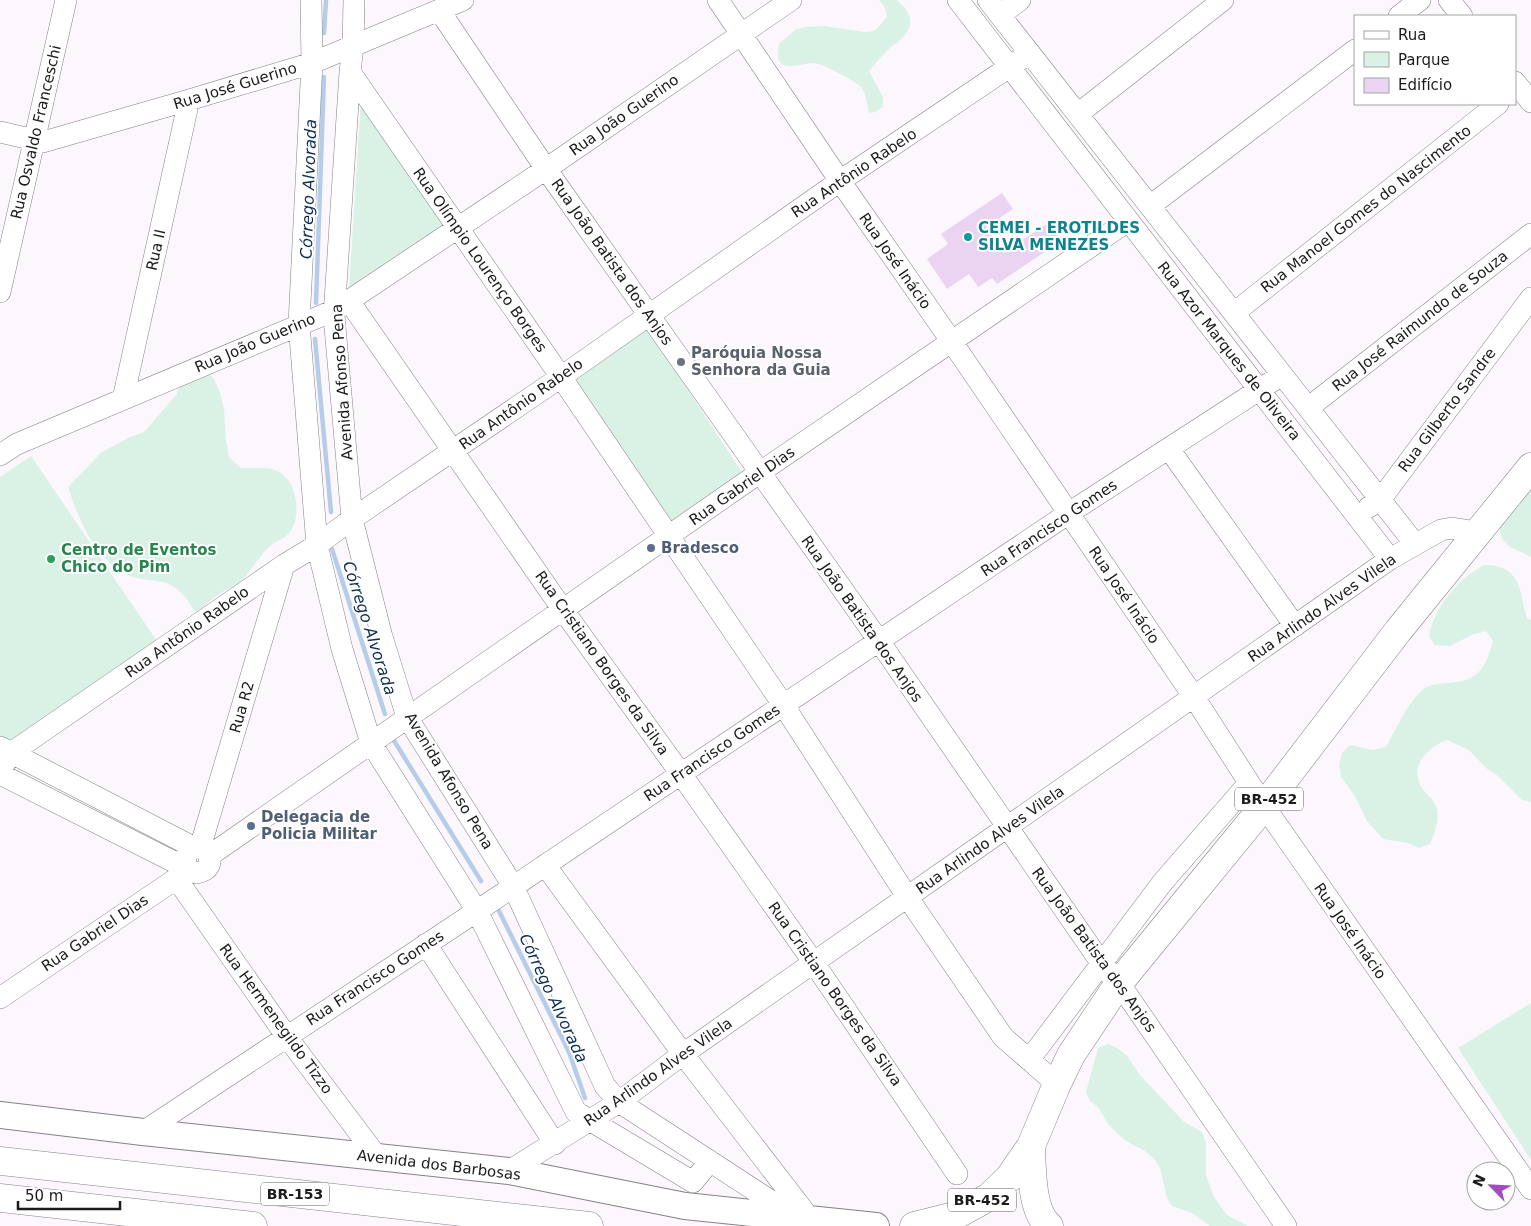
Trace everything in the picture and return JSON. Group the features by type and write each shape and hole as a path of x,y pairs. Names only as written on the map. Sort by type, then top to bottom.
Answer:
{"highway":[{"name":"BR-452","path":"914,1226 954,1216 989,1197 1009,1178 1031,1146 1057,1084 1110,974 1264,806 1398,631 1531,466"},
{"name":"BR-452","path":"1031,1146 1033,1184 1038,1208 1046,1224 1049,1226"},
{"name":"BR-153","path":"0,1161 589,1226"},
{"name":"BR-153","path":"0,1198 253,1226"}],"main road":[{"name":"Avenida dos Barbosas","path":"0,1115 509,1172 685,1206 876,1226"}],"street":[{"name":"Rua Osvaldo Franceschi","path":"0,292 66,0"},
{"path":"311,0 312,63 299,324 317,545 342,649 371,743 477,911 576,1112 694,1182"},
{"name":"Avenida Afonso Pena","path":"354,0 342,305 352,519 382,637 408,717 513,886 605,1086 619,1102 803,1219"},
{"name":"Rua José Guerino","path":"0,132 43,142 312,63 463,0"},
{"name":"Rua José Inácio","path":"718,0 1194,697 1264,806 1397,1000 1531,1189"},
{"name":"Rua João Guerino","path":"0,455 17,444 342,305 546,169 791,0"},
{"name":"Rua Azor Marques de Oliveira","path":"958,0 1390,559"},
{"path":"994,7 1020,0"},
{"path":"1078,114 1223,0"},
{"path":"1400,15 1420,0"},
{"path":"1449,0 1461,15"},
{"name":"Rua Azor Marques de Oliveira","path":"994,7 1415,544"},
{"name":"Rua João Batista dos Anjos","path":"439,10 546,169 879,641 1007,828 1286,1226"},
{"path":"1150,206 1354,51"},
{"name":"Rua Antônio Rabelo","path":"6,750 317,545 840,181 1030,53"},
{"name":"Rua Olímpio Lourenço Borges","path":"350,72 561,377 784,706 908,898 1004,1037 1057,1084"},
{"name":"Rua II","path":"123,399 189,100"},
{"name":"Rua Manoel Gomes do Nascimento","path":"1234,314 1497,105"},
{"path":"1100,184 1121,169"},
{"name":"Rua Gabriel Dias","path":"202,851 371,743 759,473 1128,221"},
{"name":"Rua José Raimundo de Souza","path":"1308,408 1531,234"},
{"path":"1182,290 1202,273"},
{"name":"Rua Gilberto Sandre","path":"1356,515 1380,500 1531,298"},
{"name":"Rua Cristiano Borges da Silva","path":"342,305 454,450 563,610 814,963 957,1174"},
{"name":"Rua Francisco Gomes","path":"143,1132 784,706 1069,513 1282,375"},
{"path":"1169,449 1295,626"},
{"name":"Rua Arlindo Alves Vilela","path":"509,1172 619,1102 683,1054 1390,559 1441,530 1452,528 1477,532"},
{"name":"Rua R2","path":"202,851 284,565"},
{"path":"6,750 202,851 190,851 186,856 184,872 164,858 0,773 6,750"},
{"path":"1029,1060 1110,974 1162,883 1249,783"},
{"path":"545,865 803,1219"},
{"name":"Rua Gabriel Dias","path":"0,998 184,872"},
{"name":"Rua Hermenegildo Tizzo","path":"184,872 287,1036 378,1158"},
{"path":"426,944 555,1144"},
{"path":"685,1206 694,1182 710,1161"}],"green space":[{"path":"879,0 897,0 909,14 910,19 905,35 869,71 883,97 883,107 869,113 865,96 858,84 819,64 791,66 780,62 778,55 779,44 795,30 805,27 824,26 864,32 874,31 887,17 885,8"},
{"path":"361,100 447,225 349,289"},
{"path":"647,327 743,474 668,523 573,381"},
{"path":"190,365 204,368 214,379 220,393 224,409 229,457 241,468 265,468 278,471 289,481 296,501 295,520 290,532 267,549 238,583 217,596 196,613 178,590 169,584 133,577 120,571 109,562 91,540 68,487 102,452 130,437 144,432 176,395"},
{"name":"Centro de Eventos Chico do Pim","path":"31,456 157,641 10,742 0,737 0,477"},
{"path":"1531,486 1531,557 1510,547 1502,539 1499,525"},
{"path":"1484,565 1496,566 1512,574 1520,588 1527,618 1531,620 1531,802 1522,800 1469,750 1447,740 1428,751 1423,757 1418,770 1420,784 1435,803 1437,811 1434,835 1430,844 1419,848 1408,843 1383,839 1367,821 1355,796 1341,777 1339,765 1342,753 1350,745 1373,750 1386,747 1408,708 1424,689 1435,684 1465,680 1472,677 1483,667 1493,641 1486,631 1474,634 1450,646 1435,645 1429,636 1442,604 1456,586"},
{"path":"1531,1003 1531,1160 1458,1048"},
{"path":"1109,1044 1127,1056 1140,1075 1184,1122 1202,1132 1206,1143 1206,1176 1214,1197 1227,1215 1248,1226 1210,1226 1192,1213 1172,1206 1167,1198 1160,1168 1154,1159 1117,1133 1108,1124 1098,1107 1090,1101 1086,1092 1098,1048"}],"building":[{"name":"CEMEI - EROTILDES SILVA MENEZES","path":"1002,193 1013,209 986,227 1003,253 1048,223 1061,241 997,284 992,278 978,287 969,274 947,289 927,259 948,244 941,234"}],"waterway":[{"name":"Córrego Alvorada","path":"324,33 326,0"},
{"name":"Córrego Alvorada","path":"316,303 324,77"},
{"name":"Córrego Alvorada","path":"315,339 331,512"},
{"name":"Córrego Alvorada","path":"332,549 385,714"},
{"name":"Córrego Alvorada","path":"393,739 481,881"},
{"name":"Córrego Alvorada","path":"498,909 569,1052 585,1098"}],"place":[{"name":"CEMEI - EROTILDES SILVA MENEZES","path":"968,237"},
{"name":"Paróquia Nossa Senhora da Guia","path":"681,362"},
{"name":"Bradesco","path":"651,548"},
{"name":"Centro de Eventos Chico do Pim","path":"51,559"},
{"name":"Delegacia de Policia Militar","path":"251,826"}]}
